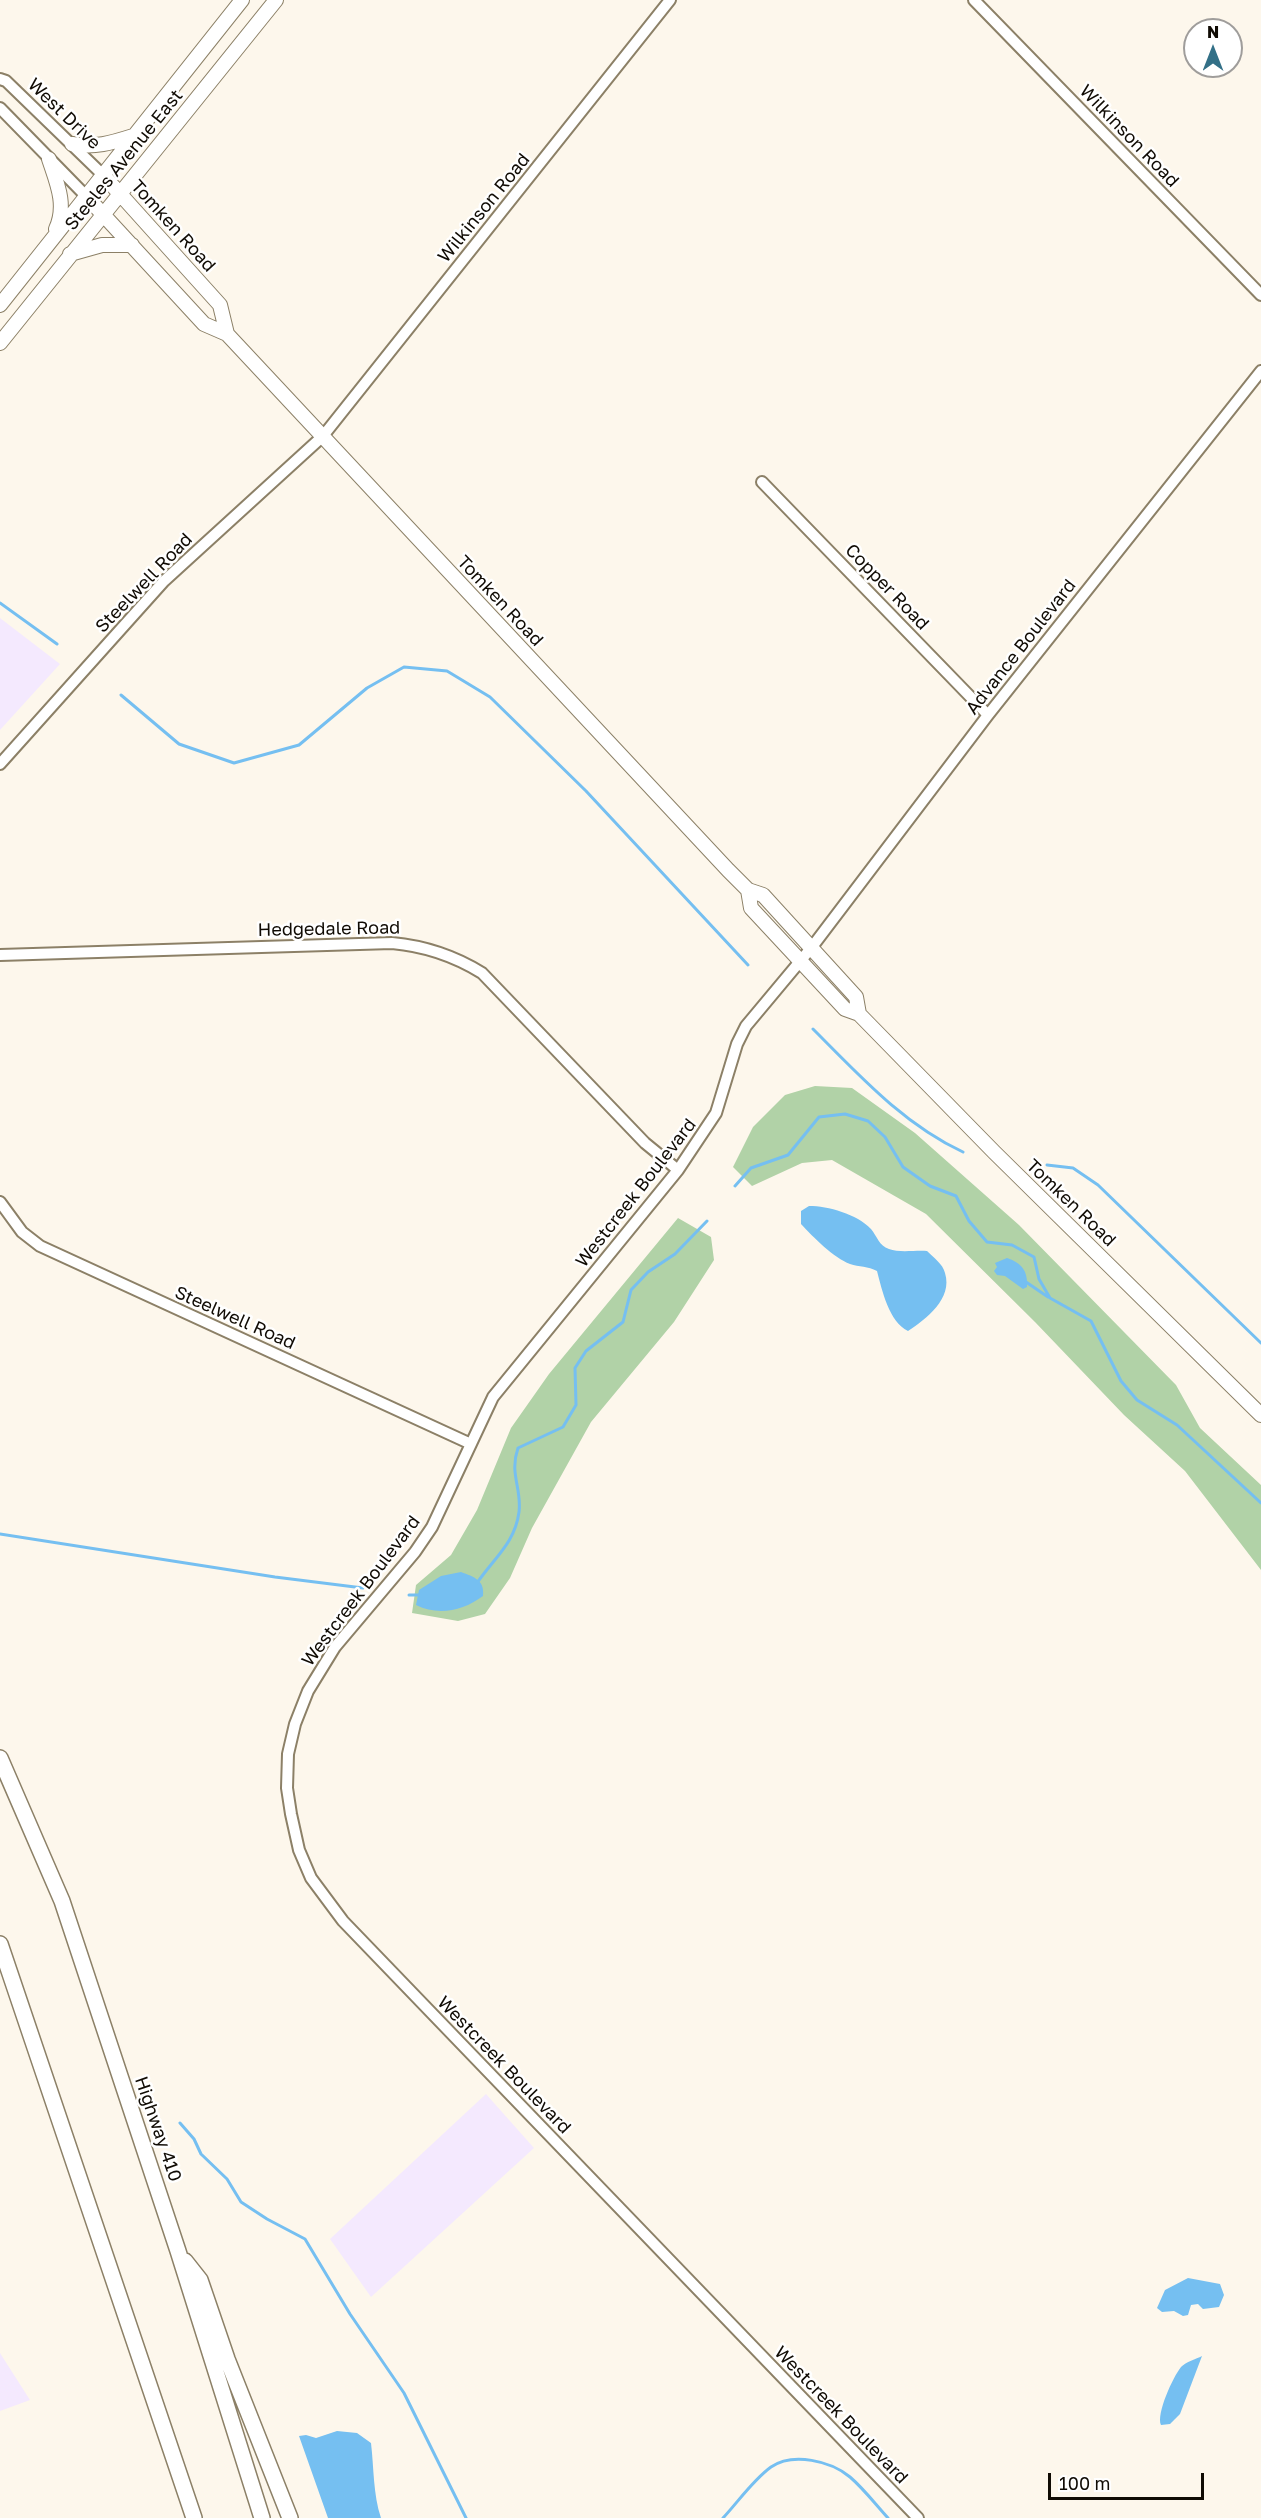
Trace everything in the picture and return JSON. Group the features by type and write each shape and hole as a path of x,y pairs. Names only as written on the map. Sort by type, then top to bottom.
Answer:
{"highway":[{"name":"Highway 410","path":"0,1758 62,1901 178,2251 262,2518"},
{"path":"0,1944 194,2518"},
{"path":"178,2251 200,2280 227,2359 290,2518"}],"main road":[{"name":"Steeles Avenue East","path":"0,305 242,0"},
{"name":"Steeles Avenue East","path":"0,343 276,0"},
{"path":"72,144 89,147 102,146 133,136"},
{"path":"50,159 61,196 62,216 52,239"},
{"name":"Tomken Road","path":"103,175 220,305 227,334"},
{"name":"Tomken Road","path":"86,196 204,324 227,334 748,890 763,895 856,997 859,1014"},
{"path":"70,254 102,245 132,245"},
{"name":"Tomken Road","path":"748,890 751,908 844,1010 859,1014 994,1152 1259,1407"}],"street":[{"name":"Wilkinson Road","path":"323,436 670,0"},
{"name":"Wilkinson Road","path":"974,0 1261,295"},
{"name":"West Drive","path":"0,79 6,81 103,175"},
{"path":"0,108 86,196"},
{"name":"Advance Boulevard","path":"812,947 988,715 1261,371"},
{"name":"Steelwell Road","path":"0,764 164,581 323,436"},
{"name":"Copper Road","path":"762,482 988,715"},
{"name":"Hedgedale Road","path":"0,955 392,942 440,951 458,958 482,973 645,1143 678,1170"},
{"name":"Westcreek Boulevard","path":"812,947 746,1026 734,1052 716,1113 678,1170 494,1397 432,1527 415,1552 335,1647 308,1691 295,1724 288,1754 287,1788 297,1841 311,1878 351,1929 918,2518"},
{"name":"Steelwell Road","path":"0,1202 22,1232 40,1246 471,1444"}],"shaded area":[{"path":"0,618 60,664 0,730"},
{"path":"486,2094 534,2148 371,2297 330,2239"},
{"path":"0,2353 30,2400 0,2411"}],"green space":[{"path":"815,1086 852,1088 915,1133 1019,1225 1176,1385 1200,1428 1261,1485 1261,1570 1185,1471 1124,1415 1035,1322 926,1214 832,1160 802,1163 752,1186 733,1167 753,1127 785,1095"},
{"path":"678,1218 711,1237 714,1260 674,1322 591,1422 532,1528 510,1578 485,1614 458,1621 412,1613 416,1585 451,1555 477,1510 511,1428 549,1374"}],"water":[{"path":"809,1206 833,1209 858,1219 871,1229 886,1248 927,1251 940,1264 945,1273 945,1291 942,1300 930,1314 908,1331 901,1327 887,1305 877,1271 850,1264 837,1257 801,1224 801,1211"},
{"path":"1007,1258 1017,1262 1023,1268 1027,1287 1023,1289 1005,1276 997,1275 994,1271 997,1267 995,1263"},
{"path":"461,1572 480,1583 483,1596 467,1605 450,1610 433,1610 416,1605 419,1590 441,1576"},
{"path":"1188,2278 1220,2284 1224,2295 1219,2307 1203,2309 1198,2304 1191,2305 1188,2315 1183,2316 1174,2311 1162,2312 1157,2308 1165,2290"},
{"path":"1202,2356 1180,2414 1170,2424 1161,2425 1163,2404 1178,2372 1181,2367"},
{"path":"337,2431 357,2433 371,2443 375,2490 381,2518 328,2518 299,2436 306,2435 316,2438"}],"waterway":[{"path":"0,603 57,644"},
{"path":"121,695 179,744 234,763 299,745 367,688 404,667 447,671 490,697 586,791 748,965"},
{"path":"813,1029 901,1113 941,1141 963,1152"},
{"path":"735,1186 751,1168 788,1155 819,1117 845,1114 868,1121 885,1137 903,1167 930,1186 956,1196 969,1221 987,1242 1012,1245 1034,1257 1039,1279 1050,1298 1091,1321 1121,1381 1137,1400 1177,1425 1261,1503"},
{"path":"1047,1165 1073,1168 1098,1185 1261,1343"},
{"path":"477,1583 503,1550 517,1523 519,1496 515,1466 518,1448 563,1427 576,1405 575,1368 586,1351 623,1322 631,1290 648,1272 675,1254 707,1221"},
{"path":"1026,1282 1048,1297"},
{"path":"0,1534 275,1577 363,1588"},
{"path":"409,1595 420,1595"},
{"path":"180,2123 194,2139 201,2154 227,2179 241,2202 305,2239 350,2314 404,2393 466,2518"},
{"path":"723,2518 764,2472 780,2462 801,2459 812,2460 842,2471 888,2518"}]}
